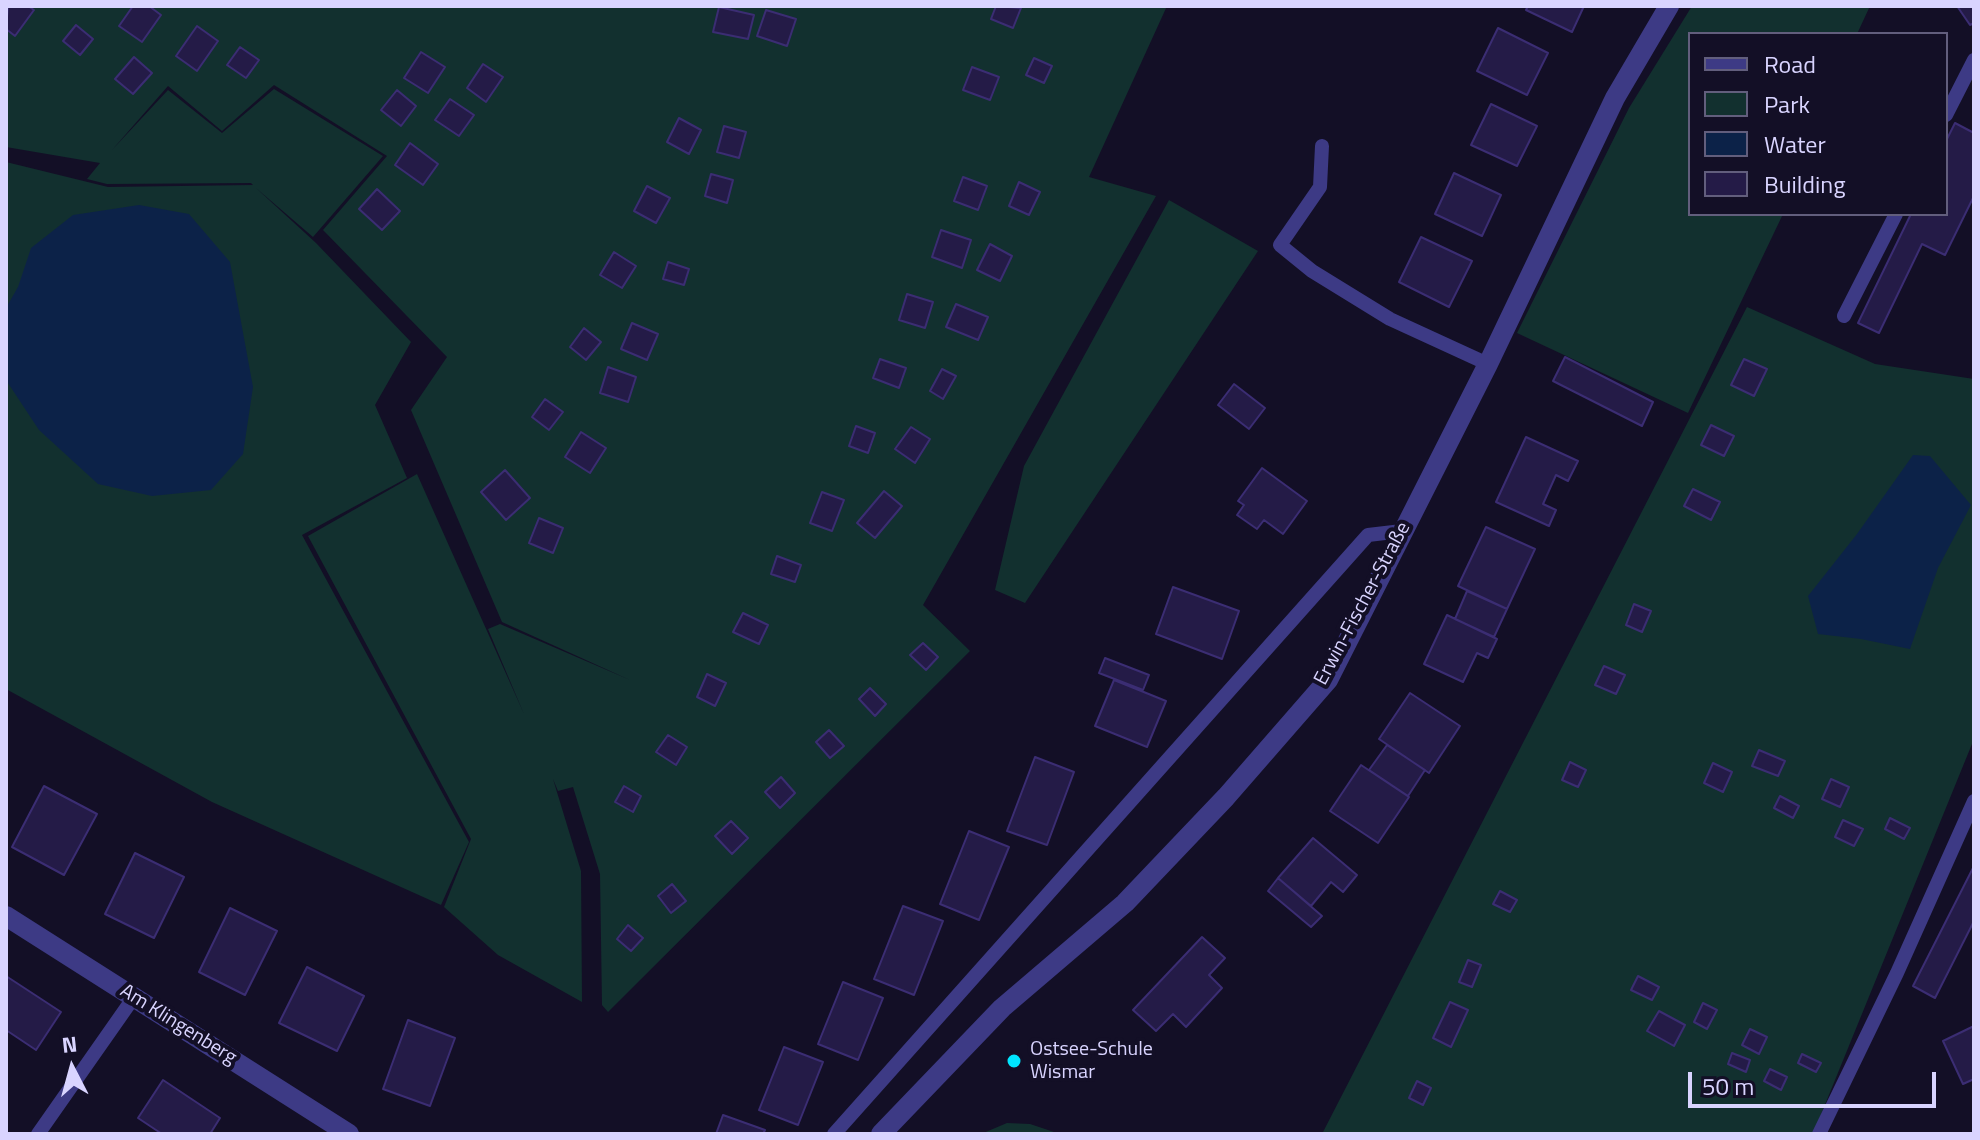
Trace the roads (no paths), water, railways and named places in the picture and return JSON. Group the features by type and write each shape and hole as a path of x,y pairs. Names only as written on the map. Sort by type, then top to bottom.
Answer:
{"street":[{"name":"Erwin-Fischer-Straße","path":"881,1134 1002,1008 1125,903 1226,797 1328,680 1488,364 1615,98 1669,6"},
{"name":"Am Klingenberg","path":"6,916 349,1134"}],"lane":[{"path":"1948,111 1974,60"},
{"path":"1322,146 1320,187 1280,245 1312,271 1390,319 1488,364"},
{"path":"1844,316 1895,216"},
{"path":"834,1134 1368,535 1402,531"},
{"path":"1819,1134 1897,973 1974,801"},
{"path":"38,1134 134,997"}],"water":[{"path":"139,205 189,214 230,262 253,387 243,454 211,490 152,496 98,484 39,430 6,380 6,308 18,287 31,248 73,215"},
{"path":"1913,455 1930,456 1971,505 1938,568 1910,649 1818,634 1808,596"}],"place":[{"name":"Ostsee-Schule Wismar","path":"1014,1061"}]}
